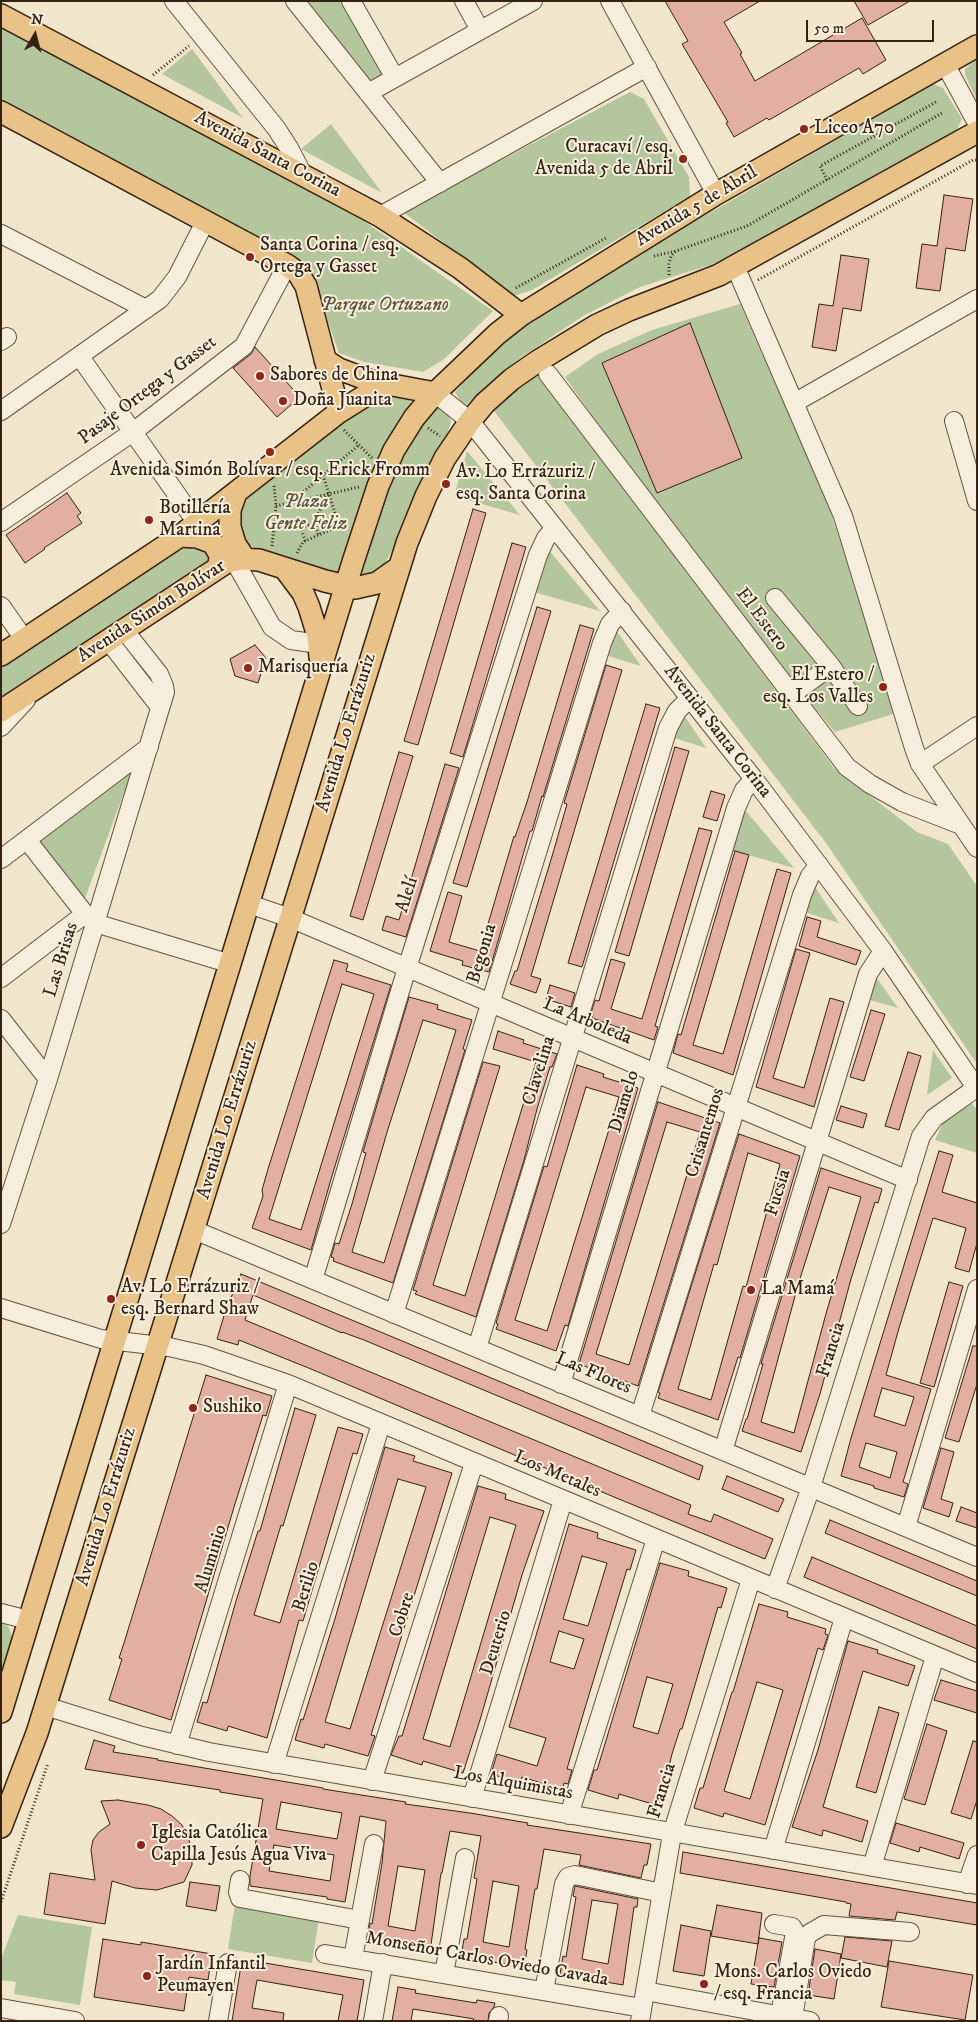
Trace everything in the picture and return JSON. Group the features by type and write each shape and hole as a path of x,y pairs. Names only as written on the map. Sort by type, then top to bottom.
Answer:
{"main road":[{"name":"Avenida Santa Corina","path":"1,15 380,216 460,268 521,315"},
{"name":"Avenida 5 de Abril","path":"435,393 490,340 521,315 716,194 977,46"},
{"path":"1,112 287,265 304,280 340,419"},
{"path":"470,420 485,403 512,379 597,325 647,301 719,275 977,132"},
{"path":"1,1712 345,586 378,486 394,450 414,418 435,393 388,385 355,376 325,360"},
{"path":"1,655 180,536 236,493 340,419 363,396 388,385"},
{"name":"Avenida Lo Errázuriz","path":"1,1827 28,1760 398,568 416,519 436,474 470,420"},
{"path":"180,536 197,536 213,543 220,555 233,562 235,544 230,527 230,510 236,493"},
{"name":"Avenida Simón Bolívar","path":"1,711 116,635 233,562 259,560 290,564 345,586 355,588 377,583 398,568"},
{"path":"290,564 309,607 320,644 320,666"}],"street":[{"path":"174,1 276,128 302,173"},
{"path":"295,1 440,183"},
{"path":"351,1 396,78"},
{"path":"464,1 480,30"},
{"path":"368,93 533,1"},
{"path":"610,1 716,194"},
{"path":"945,64 977,123"},
{"path":"380,216 647,67"},
{"path":"2,408 80,357 160,299 172,285 205,222"},
{"path":"1,234 146,309"},
{"name":"Pasaje Ortega y Gasset","path":"1,522 133,432 244,346 287,265"},
{"path":"735,266 843,516 920,764 977,848"},
{"path":"794,402 977,298"},
{"path":"80,357 197,523"},
{"name":"El Estero","path":"548,374 847,767 870,784 902,802 961,825"},
{"name":"Avenida Santa Corina","path":"435,393 470,420 754,779 883,951 976,1089"},
{"path":"954,421 972,462 977,501"},
{"name":"Alelí","path":"313,1280 407,968 538,555 546,538 555,528"},
{"path":"233,562 272,627 291,640 320,644"},
{"path":"775,598 831,666 858,706"},
{"path":"1,606 24,640"},
{"name":"Begonia","path":"394,1314 602,643 610,624 622,611"},
{"name":"Las Brisas","path":"1,1224 7,1189 48,1079 90,918 149,746 160,707 116,635"},
{"path":"791,695 831,666"},
{"path":"1,727 36,688"},
{"name":"Clavelina","path":"477,1348 668,728 677,711 690,698"},
{"path":"920,764 977,726"},
{"path":"1,859 149,746"},
{"name":"Diamelo","path":"561,1384 736,808 744,790 754,779"},
{"path":"27,840 90,918 231,964"},
{"name":"Crisantemos","path":"640,1416 803,890 810,876 819,865"},
{"name":"La Arboleda","path":"249,904 290,918 908,1180"},
{"path":"1,978 90,918"},
{"name":"Fucsia","path":"723,1451 868,974 883,951"},
{"path":"1,1018 48,1079"},
{"name":"Francia","path":"775,1588 811,1487 918,1146 927,1127 942,1111 976,1089"},
{"path":"1,1169 7,1189"},
{"name":"Las Flores","path":"194,1230 977,1557"},
{"path":"906,1527 977,1289"},
{"name":"Los Metales","path":"1,1308 101,1338 157,1345 204,1355 288,1384 977,1673"},
{"name":"Aluminio","path":"177,1745 288,1384"},
{"name":"Berilio","path":"274,1764 381,1424"},
{"name":"Cobre","path":"372,1781 474,1463"},
{"name":"Deuterio","path":"472,1798 563,1500"},
{"path":"568,1815 656,1539"},
{"name":"Francia","path":"642,2007 672,1834 752,1579"},
{"path":"1,1612 28,1620"},
{"path":"773,1850 844,1618"},
{"path":"872,1867 935,1656"},
{"name":"Los Alquimistas","path":"45,1706 177,1745 274,1764 972,1885"},
{"path":"353,1958 374,1844"},
{"path":"972,1885 977,1854"},
{"path":"444,1974 465,1858"},
{"path":"544,1991 564,1884 568,1877 575,1875 662,1893"},
{"path":"240,1880 238,1892 240,1898 360,1920"},
{"path":"774,1924 789,1926 795,1932 787,2016"},
{"path":"787,2016 806,1938 810,1933 824,1925 910,1932"},
{"name":"Monseñor Carlos Oviedo Cavada","path":"325,1954 642,2007 745,2015 787,2016 810,2021"},
{"path":"218,2021 228,1963"},
{"path":"373,2021 382,1964"},
{"path":"1,2008 46,2018 75,2021"}],"path":[{"path":"138,87 201,36"},
{"path":"826,180 820,166 936,102"},
{"path":"676,251 748,226 942,113"},
{"path":"744,288 973,160 977,160"},
{"path":"340,419 359,445 376,462"},
{"path":"290,503 359,445"},
{"path":"288,467 323,475"},
{"path":"323,475 339,526"},
{"path":"272,552 276,506 273,479"},
{"path":"276,506 366,485"},
{"path":"306,541 301,528 314,523 329,494"},
{"path":"314,523 319,536"},
{"path":"290,564 303,542 339,526 350,530"},
{"path":"1,1902 49,1760"}],"green space":[{"path":"303,1 343,1 385,74 369,84"},
{"name":"Parque Ortuzano","path":"1,25 364,221 493,311 443,360 423,372 364,362 339,353 308,266 1,101"},
{"path":"192,49 243,118 162,74"},
{"path":"977,59 977,100 965,75 965,69"},
{"path":"933,84 943,88 962,119 954,135 729,259 640,287 583,316 520,358 464,407 455,392 515,323 559,295 722,206"},
{"path":"630,92 644,99 689,177 690,196 532,290 514,296 403,212"},
{"path":"331,124 382,193 301,149"},
{"path":"740,304 828,504 896,713 835,732 762,645 644,490 565,377 598,354 652,330"},
{"path":"537,371 834,768 917,832 948,844 977,886 977,1064 826,843 494,411"},
{"name":"Plaza Gente Feliz","path":"382,395 401,395 410,401 411,410 338,578 254,548 242,540 235,525 239,503 366,402"},
{"path":"438,407 448,414 451,422 446,437 425,470 394,547 382,568 366,577 359,576 391,474 431,409"},
{"path":"467,451 520,515 454,496"},
{"path":"186,545 208,549 212,560 1,700 1,663"},
{"path":"547,548 600,611 534,592"},
{"path":"614,627 641,666 605,655"},
{"path":"680,709 706,748 671,737"},
{"path":"136,760 84,901 35,839"},
{"path":"740,804 794,868 727,849"},
{"path":"813,884 839,923 804,912"},
{"path":"871,970 898,1008 863,998"},
{"path":"933,1050 952,1078 927,1095"},
{"path":"969,1100 977,1110 977,1153 935,1140 944,1120"},
{"path":"1,1622 5,1623 9,1628 12,1637 1,1673"},
{"path":"235,1904 319,1918 312,1963 228,1949"},
{"path":"18,1915 92,1927 80,2005 14,1994 16,1982 1,1980 1,1959"}],"building":[{"path":"665,1 760,1 724,22 742,53 740,54 755,81 862,18 886,60 863,74 859,68 769,120 767,118 734,137 726,123 728,122 682,44 688,41"},
{"path":"854,1 910,1 868,25"},
{"path":"944,195 973,199 965,251 946,248 940,291 916,288 922,244 937,246"},
{"path":"841,255 869,259 861,311 843,308 836,351 812,347 819,304 833,306"},
{"path":"690,323 742,458 657,493 602,363"},
{"path":"255,347 300,397 277,417 233,368 251,354"},
{"path":"67,493 81,513 77,516 82,523 25,563 6,535"},
{"path":"473,509 486,513 418,745 404,741"},
{"path":"512,543 526,547 463,757 450,753"},
{"path":"537,607 551,611 467,887 453,883"},
{"path":"580,625 594,629 543,797 532,831 530,831 489,972 462,965 463,961 430,951 448,892 462,896 449,942 480,951"},
{"name":"Marisquería","path":"255,645 266,658 258,683 235,676 230,659"},
{"path":"606,665 622,670 531,976 541,979 536,993 510,984 515,971 517,971 553,853 567,804 564,803"},
{"path":"646,704 660,708 582,967 568,963"},
{"path":"675,747 689,751 629,956 615,952"},
{"path":"399,752 413,756 363,920 350,916"},
{"path":"445,764 459,768 406,937 382,930 386,916 399,920"},
{"path":"711,791 725,795 717,821 703,817"},
{"path":"699,828 712,831 655,1026 658,1027 654,1040 592,1018 593,1014 591,1013 595,1000 599,1001 611,959 625,963 611,1009 642,1019"},
{"path":"735,851 749,855 693,1045 723,1054 777,869 791,873 733,1075 673,1053 678,1034 681,1035"},
{"path":"807,917 821,921 817,937 861,951 856,965 799,946"},
{"path":"796,949 810,953 773,1078 804,1088 830,998 844,1002 814,1107 756,1087"},
{"path":"334,960 348,964 346,971 391,985 311,1250 252,1228 263,1196 262,1190","holes":["342,984 374,994 301,1230 269,1219"]},
{"path":"550,985 575,993 571,1007 546,999"},
{"path":"409,997 438,1005 437,1009 472,1020 463,1049 465,1050 393,1283 333,1261 334,1258 331,1257 335,1243 339,1244 352,1204 366,1153 363,1152","holes":["423,1020 456,1030 384,1263 352,1252 388,1129"]},
{"path":"871,1010 885,1014 864,1081 850,1077"},
{"path":"498,1031 524,1040 523,1043 557,1054 552,1067 550,1067 537,1109 524,1160 476,1317 415,1294 417,1291 413,1290 483,1062 500,1066 433,1285 465,1296 536,1062 493,1049"},
{"path":"908,1052 921,1056 899,1130 885,1126"},
{"path":"577,1065 604,1074 603,1077 638,1088 568,1326 565,1325 556,1351 496,1329 498,1324 496,1323 544,1166 547,1167","holes":["586,1087 619,1097 547,1331 515,1320"]},
{"path":"658,1102 720,1123 638,1386 579,1364","holes":["667,1122 700,1132 629,1365 596,1354"]},
{"path":"841,1106 867,1114 863,1128 836,1120"},
{"path":"739,1134 800,1156 740,1358 738,1357 718,1420 658,1398 660,1393 658,1392","holes":["748,1153 780,1164 746,1287 743,1286 711,1400 678,1389 714,1264 717,1265"]},
{"path":"939,1151 953,1155 942,1192 977,1203 977,1243 969,1272 955,1268 966,1228 933,1218 899,1328 886,1375 931,1389 903,1482 908,1484 904,1497 841,1476","holes":["882,1388 914,1397 905,1426 874,1416","866,1443 897,1452 890,1478 859,1467"]},
{"path":"821,1168 882,1189 878,1203 875,1202 851,1279 820,1394 801,1452 742,1431 763,1364 761,1364","holes":["829,1187 861,1197 827,1310 794,1433 761,1422 798,1285"]},
{"path":"241,1274 703,1466 699,1480 253,1295 245,1320 691,1505 688,1514 711,1522 714,1514 773,1539 765,1559 239,1340 238,1345 217,1339 226,1309"},
{"path":"949,1282 963,1286 934,1387 920,1383"},
{"path":"973,1346 977,1346 977,1384 959,1442 945,1438"},
{"path":"206,1375 272,1396 266,1416 263,1415 234,1507 171,1720 109,1700 122,1659 119,1658"},
{"path":"295,1408 316,1415 254,1615 280,1623 338,1427 363,1434 357,1454 353,1453 303,1621 299,1620 267,1738 228,1726 227,1731 197,1722 203,1702 207,1703 236,1601 258,1531 260,1531"},
{"path":"385,1447 415,1456 413,1461 452,1473 371,1735 375,1736 368,1756 325,1744 324,1748 295,1740 334,1622","holes":["398,1479 426,1487 350,1729 325,1722"]},
{"path":"941,1448 954,1452 941,1499 953,1503 949,1517 923,1508"},
{"path":"727,1476 784,1499 778,1512 722,1489"},
{"path":"478,1486 506,1494 505,1499 544,1511 522,1575 463,1773 423,1761 422,1765 391,1755 399,1736 402,1736","holes":["490,1517 516,1525 450,1747 423,1739"]},
{"path":"961,1507 977,1513 977,1528 956,1521"},
{"path":"830,1520 977,1581 977,1596 825,1533"},
{"path":"569,1524 598,1533 597,1538 636,1550 630,1570 627,1569 567,1769 572,1770 568,1784 564,1783 563,1788 557,1788 522,1777 520,1783 491,1774 497,1754 537,1766 546,1738 509,1727","holes":["582,1556 607,1563 588,1626 563,1619","559,1631 584,1639 574,1669 550,1662"]},
{"path":"812,1557 977,1626 977,1649 804,1577"},
{"path":"660,1563 689,1571 688,1576 727,1588 721,1608 718,1607 682,1729 680,1729 672,1754 659,1806 619,1794 618,1799 588,1790 594,1770 597,1770","holes":["647,1677 673,1684 658,1734 633,1727"]},
{"path":"759,1604 788,1612 787,1617 826,1629 825,1634 828,1635 823,1650 818,1648 765,1825 724,1813 723,1817 694,1808 700,1788 703,1788","holes":["757,1682 783,1690 750,1799 724,1791"]},
{"path":"848,1641 878,1650 877,1653 915,1666 908,1686 863,1671 823,1807 868,1821 862,1842 823,1830 822,1836 792,1827 818,1750"},
{"path":"941,1680 977,1691 977,1713 934,1700"},
{"path":"879,1707 899,1713 876,1793 856,1787"},
{"path":"927,1724 947,1731 925,1805 904,1799"},
{"path":"94,1740 115,1746 113,1752 406,1802 405,1804 528,1823 527,1825 651,1844 647,1865 644,1865 641,1878 579,1865 581,1855 544,1849 537,1889 535,1889 525,1949 527,1950 524,1967 461,1957 464,1939 467,1939 477,1879 474,1878 481,1836 450,1831 441,1873 430,1952 367,1941 370,1923 372,1924 382,1863 386,1821 360,1816 345,1902 327,1899 327,1897 250,1886 263,1799 220,1792 220,1790 85,1769","holes":["281,1802 342,1813 337,1839 276,1829","274,1845 334,1855 330,1881 269,1871","398,1866 425,1870 415,1931 388,1926","493,1881 519,1886 509,1947 483,1942"]},
{"path":"973,1741 977,1742 977,1800 971,1819 951,1813"},
{"name":"Iglesia Católica Capilla Jesús Agua Viva","path":"118,1800 161,1809 182,1825 192,1850 192,1865 184,1882 157,1890 135,1888 112,1881 105,1924 44,1914 50,1873 95,1880 91,1850 93,1840 99,1832 110,1824 101,1801"},
{"path":"896,1823 964,1843 959,1859 920,1847 919,1852 890,1843"},
{"path":"683,1852 977,1903 977,1925 897,1912 895,1920 849,1916 851,1904 846,1902 680,1873"},
{"path":"190,1882 220,1886 216,1911 186,1906"},
{"path":"575,1886 638,1899 637,1907 634,1907 623,1985 560,1974 563,1956 566,1957 576,1897 573,1896","holes":["592,1900 618,1904 608,1964 582,1959"]},
{"path":"717,1905 762,1913 758,1944 711,1936"},
{"path":"681,1925 711,1931 704,1976 673,1971"},
{"path":"845,1937 892,1941 887,1967 841,1958"},
{"path":"759,1938 782,1942 774,1987 751,1984"},
{"name":"Jardín Infantil Peumayen","path":"103,1939 141,1945 141,1942 212,1954 208,1980 189,1977 184,2011 94,1997"},
{"path":"815,1949 841,1954 834,1999 808,1995"},
{"path":"242,1959 364,1980 357,2021 338,2021 343,1995 257,1980 252,2008 284,2013 283,2021 232,2021"},
{"path":"889,1961 973,1975 965,2020 881,2007"},
{"path":"398,1987 416,1990 415,1993 476,2003 477,2000 495,2003 489,2013 488,2021 473,2021 474,2019 413,2009 411,2021 392,2021"}],"place":[{"name":"Liceo A70","path":"804,129"},
{"name":"Curacaví / esq. Avenida 5 de Abril","path":"683,159"},
{"name":"Santa Corina / esq. Ortega y Gasset","path":"250,257"},
{"name":"Sabores de China","path":"260,376"},
{"name":"Doña Juanita","path":"283,401"},
{"name":"Avenida Simón Bolívar / esq. Erick Fromm","path":"270,452"},
{"name":"Av. Lo Errázuriz / esq. Santa Corina","path":"446,484"},
{"name":"Botillería Martina","path":"149,520"},
{"name":"Marisquería","path":"248,668"},
{"name":"El Estero / esq. Los Valles","path":"883,687"},
{"name":"La Mamá","path":"751,1290"},
{"name":"Av. Lo Errázuriz / esq. Bernard Shaw","path":"111,1299"},
{"name":"Sushiko","path":"193,1408"},
{"name":"Iglesia Católica Capilla Jesús Agua Viva","path":"141,1845"},
{"name":"Jardín Infantil Peumayen","path":"147,1976"},
{"name":"Mons. Carlos Oviedo / esq. Francia","path":"704,1984"}]}
